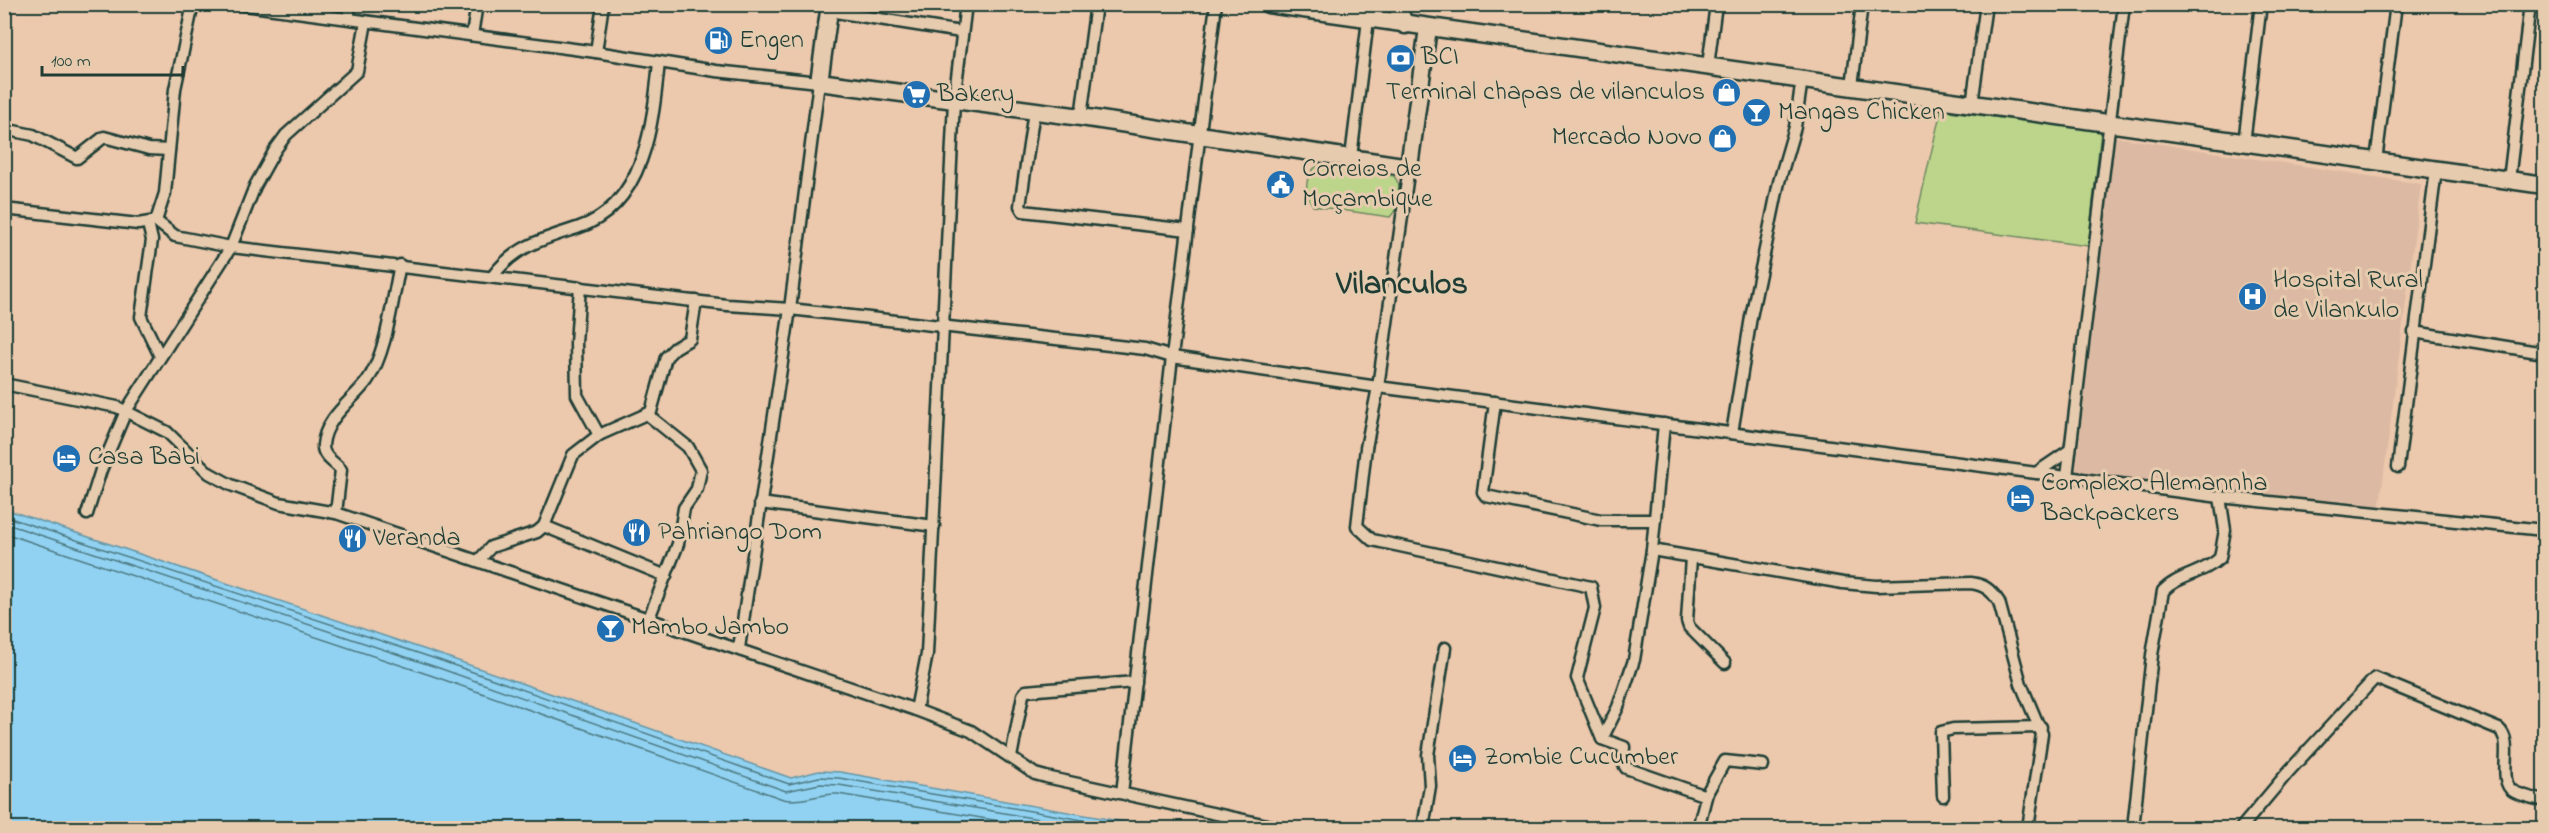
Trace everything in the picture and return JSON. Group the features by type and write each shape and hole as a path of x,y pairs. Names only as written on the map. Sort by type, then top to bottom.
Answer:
{"main road":[{"path":"1268,4 1336,9 1368,20 1852,86 2544,185"},
{"path":"1396,4 1405,25"},
{"path":"829,8 819,82 1081,117 1410,167 1428,28"}],"street":[{"path":"160,356 141,317 152,240 152,223 165,193 175,89 193,4"},
{"path":"237,4 819,82 790,309 739,648"},
{"path":"349,4 349,18"},
{"path":"472,35 477,4"},
{"path":"596,52 603,4"},
{"path":"916,710 927,654 954,101 966,4"},
{"path":"1081,117 1096,4"},
{"path":"1122,793 1172,357 1216,4"},
{"path":"1708,66 1716,4"},
{"path":"1852,86 1862,4"},
{"path":"1972,104 1986,4"},
{"path":"2067,477 2124,4"},
{"path":"2244,143 2261,4"},
{"path":"2376,161 2396,4"},
{"path":"2509,180 2530,4"},
{"path":"829,8 961,32"},
{"path":"1351,157 1368,20"},
{"path":"87,514 101,470 126,411 231,247 255,186 286,135 357,71 366,21"},
{"path":"492,276 504,261 524,246 600,219 621,200 648,140 659,62"},
{"path":"1732,433 1751,317 1779,182 1795,127 1802,79"},
{"path":"1034,111 1020,206 1023,211 1188,230"},
{"path":"4,129 33,135 77,158 104,137 149,149 169,150"},
{"path":"1410,167 1378,387 1366,448 1357,526 1372,540 1591,587 1595,608 1577,678 1602,739 1624,747 1623,766 1629,770 1706,796"},
{"path":"2398,468 2436,170"},
{"path":"4,208 152,223 175,236 231,247 696,301 790,309 1145,349 1172,357 1378,387 2220,497 2544,530"},
{"path":"336,513 341,470 325,454 323,442 336,416 366,382 379,357 400,266"},
{"path":"580,287 576,343 577,395 599,435"},
{"path":"478,561 491,547 537,532 544,526 570,458 599,435 648,415 654,407 666,357 690,339 696,301"},
{"path":"2414,332 2544,353"},
{"path":"4,384 126,411 167,432 210,473 231,485 279,502 336,513 916,710 971,731 1035,774 1281,828"},
{"path":"1495,402 1483,492 1486,496 1601,520 1655,520"},
{"path":"648,415 688,447 701,470 697,489 684,508 678,544 649,618"},
{"path":"1602,739 1618,707 1634,660 1652,550 1664,424"},
{"path":"2036,473 2070,450"},
{"path":"2133,828 2152,655 2163,591 2174,582 2202,572 2220,558 2225,530 2220,497"},
{"path":"760,503 934,526"},
{"path":"544,526 666,576"},
{"path":"1652,550 1844,584 1984,585 1999,602 2021,684 2041,727 2041,749 2028,828"},
{"path":"1691,557 1687,621 1689,627 1725,663"},
{"path":"1423,828 1430,786 1428,755 1445,648"},
{"path":"2241,828 2289,771 2375,678 2499,729 2506,737 2506,778 2512,791 2544,801"},
{"path":"1011,757 1023,695 1026,691 1135,682"},
{"path":"1944,796 1941,732 1953,729 2041,727"},
{"path":"1698,828 1706,796 1725,760 1763,765"}],"shaded area":[{"name":"Hospital Rural de Vilankulo","path":"2115,137 2421,184 2379,511 2076,472"}],"green space":[{"path":"1941,110 2101,131 2088,246 1915,223"},
{"path":"1323,162 1343,167 1348,163 1362,166 1363,171 1394,176 1399,186 1400,197 1390,217 1313,206 1307,194 1307,182 1312,171"}],"water":[{"path":"5,509 441,655 791,778 819,771 840,772 1159,828 5,828"}],"place":[{"name":"Engen","path":"718,41"},
{"name":"BCI","path":"1400,58"},
{"name":"Terminal chapas de vilanculos","path":"1726,93"},
{"name":"Bakery","path":"916,95"},
{"name":"Mangas Chicken","path":"1757,113"},
{"name":"Mercado Novo","path":"1723,138"},
{"name":"Correios de Moçambique","path":"1281,185"},
{"name":"Hospital Rural de Vilankulo","path":"2252,296"},
{"name":"Casa Babi","path":"67,458"},
{"name":"Complexo Alemannha Backpackers","path":"2020,499"},
{"name":"Pahriango Dom","path":"637,533"},
{"name":"Veranda","path":"352,539"},
{"name":"Mambo Jambo","path":"610,628"},
{"name":"Zombie Cucumber","path":"1463,758"}],"district":[{"name":"Vilanculos","path":"1402,285"}]}
